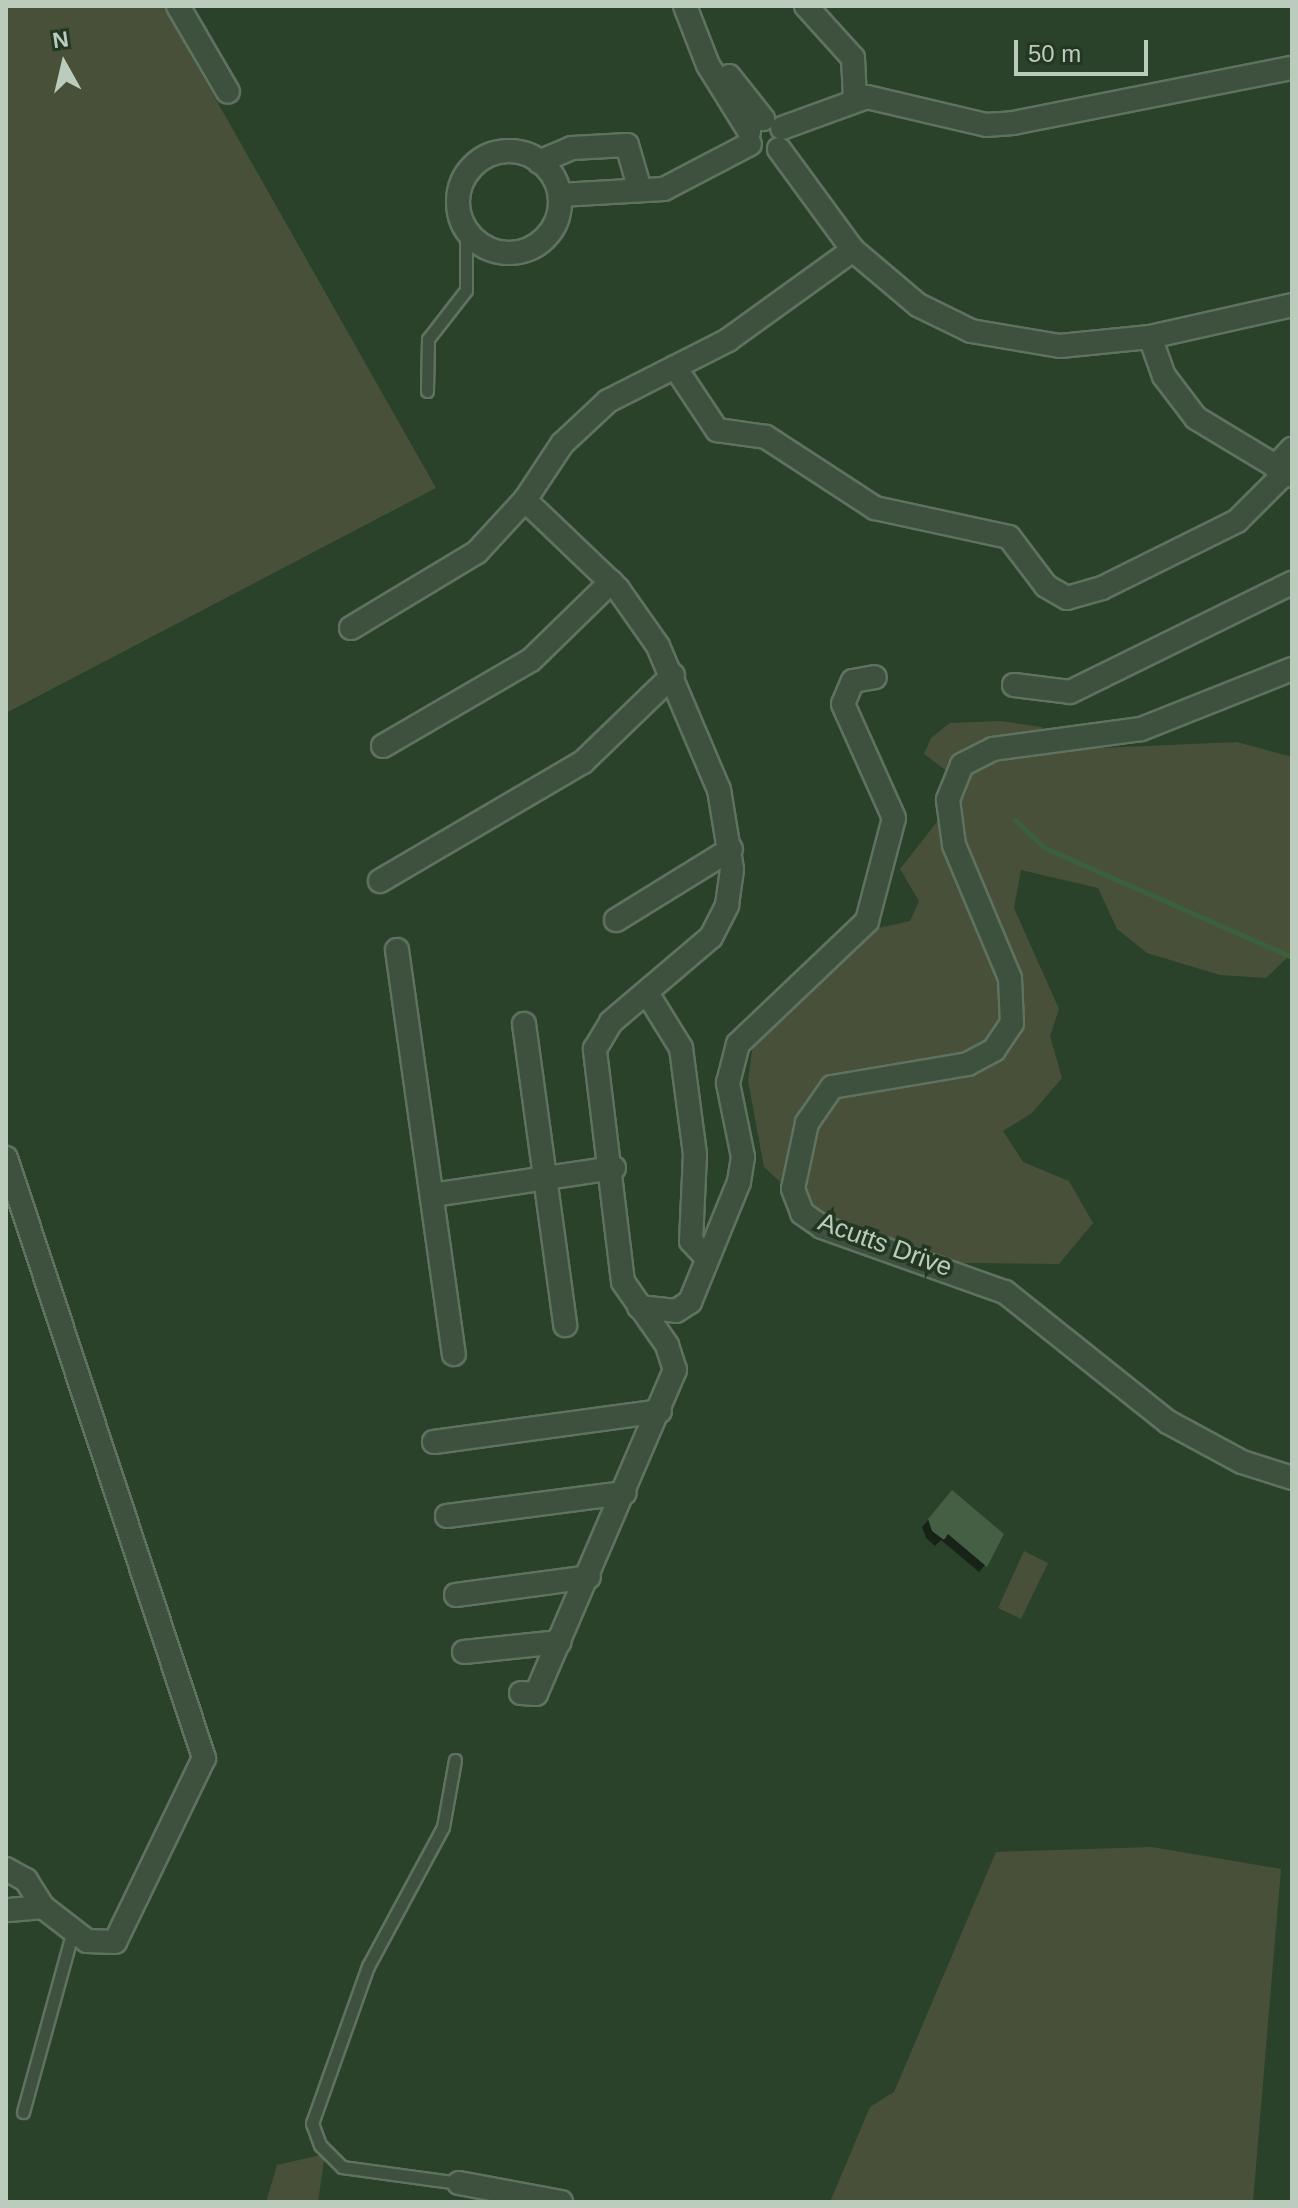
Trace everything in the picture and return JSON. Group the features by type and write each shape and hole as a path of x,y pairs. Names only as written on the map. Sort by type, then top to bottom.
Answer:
{"street":[{"path":"178,6 228,92"},
{"path":"685,6 708,65 853,250 932,315 1002,341 1060,346 1150,337 1292,305"},
{"path":"696,6 730,78 764,134"},
{"path":"806,6 853,58 855,99"},
{"path":"560,195 672,186 764,134 855,99 889,98 1000,124 1292,68"},
{"path":"539,162 572,148 627,145 640,190"},
{"path":"505,151 539,162 560,195 555,225 534,247 490,250 466,231 459,187 476,162 505,151"},
{"path":"351,628 477,552 525,500 581,423 620,393 742,331 853,250"},
{"path":"1150,337 1164,376 1196,418 1284,472"},
{"path":"675,367 717,430 773,441 875,508 1009,537 1046,586 1067,598 1102,588 1237,521 1284,472 1292,449"},
{"path":"521,1693 536,1694 660,1411 675,1362 639,1307 621,1271 614,1168 595,1049 611,1022 647,993 718,926 729,897 731,849 719,790 673,675 611,582 525,500"},
{"path":"383,746 531,660 611,582"},
{"path":"1014,685 1056,694 1078,689 1292,583"},
{"name":"Acutts Drive","path":"1292,669 1184,716 1092,740 993,749 962,765 948,800 954,845 1010,978 1012,1023 994,1050 968,1064 832,1087 807,1123 793,1189 802,1213 822,1227 991,1284 1052,1324 1168,1422 1233,1458 1292,1478"},
{"path":"380,881 583,762 673,675"},
{"path":"639,1307 685,1306 741,1172 728,1083 738,1044 864,926 870,911 894,818 843,704 853,681 875,677"},
{"path":"616,920 731,849"},
{"path":"397,950 454,1354"},
{"path":"647,993 681,1048 695,1154 691,1241 705,1256"},
{"path":"524,1024 565,1325"},
{"path":"6,1158 204,1758 115,1942 93,1944 43,1907 26,1880 6,1869"},
{"path":"433,1195 614,1168"},
{"path":"434,1442 660,1411"},
{"path":"447,1516 625,1493"},
{"path":"456,1595 589,1577"},
{"path":"464,1652 559,1642"},
{"path":"6,1910 43,1907"},
{"path":"459,2183 561,2202"}],"lane":[{"path":"427,391 428,339 466,290 466,231"},
{"path":"455,1760 443,1827 368,1966 312,2123 320,2145 342,2167 459,2183"},
{"path":"23,2112 74,1930"}],"green space":[{"path":"6,6 163,6 436,488 6,713"},
{"path":"1000,721 1042,727 1055,750 1237,742 1292,757 1292,953 1266,978 1220,975 1147,953 1117,929 1098,888 1021,870 1014,908 1059,1009 1050,1036 1062,1078 1032,1113 1003,1131 1023,1162 1069,1181 1093,1223 1059,1264 959,1263 817,1216 764,1167 748,1081 753,1044 879,928 910,921 919,901 900,869 966,785 924,754 931,738 950,723"},
{"path":"1024,1551 1048,1563 1021,1619 998,1608"},
{"path":"1152,1847 1281,1869 1253,2202 830,2202 870,2107 894,2092 996,1852"},
{"path":"325,2154 318,2202 266,2202 277,2165"}],"building":[{"path":"952,1490 1004,1534 987,1567 948,1534 944,1540 932,1531 928,1519"}],"waterway":[{"path":"1015,820 1045,848 1292,957"}]}
